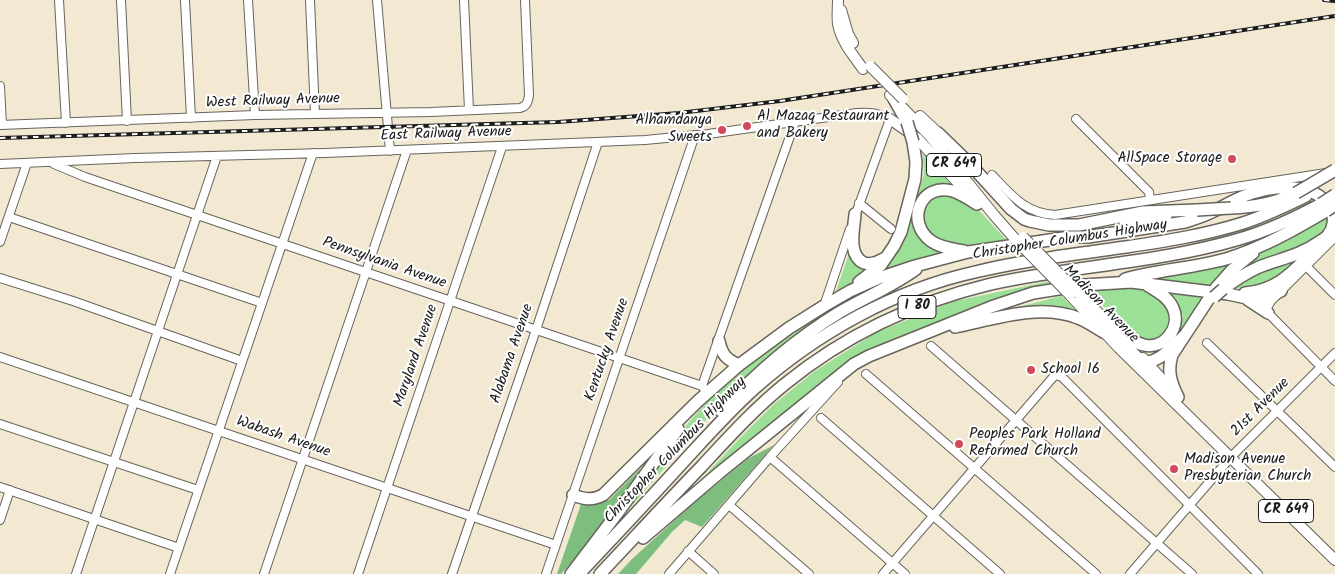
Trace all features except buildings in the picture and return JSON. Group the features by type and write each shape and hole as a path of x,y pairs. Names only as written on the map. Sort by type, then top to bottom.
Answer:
{"highway":[{"path":"836,299 877,269 890,253 901,232 914,184 916,162 907,122 896,98"},
{"path":"938,133 969,163 1011,209 1024,219 1049,225 1079,225 1143,212 1250,207 1268,204 1296,192 1335,171"},
{"name":"Christopher Columbus Highway","path":"579,574 700,443 755,388 815,342 865,313 918,289 972,272 1009,264 1207,233 1244,223 1262,216 1296,192 1335,179"},
{"path":"1109,283 1142,274 1224,259 1267,243 1302,225 1329,206 1322,191 1308,185 1297,184 1296,192"},
{"path":"1218,293 1256,292 1273,287 1331,236 1333,215 1325,201 1305,189 1296,187 1296,192"},
{"path":"968,252 942,246 929,240 918,224 918,211 926,196 937,191 953,191 966,196 977,204"},
{"path":"1070,237 1088,237 1185,222 1200,218 1245,196 1296,192"},
{"name":"Christopher Columbus Highway","path":"600,574 745,420 773,394 817,360 866,330 919,306 974,289 1014,280 1191,250 1237,240 1329,206 1335,195"},
{"path":"857,209 853,248 857,257 867,264 879,262 890,253"},
{"path":"571,574 619,511 705,389 789,328 836,299 880,278 924,263 968,252 1070,237 1197,210"},
{"path":"1218,293 1239,277 1259,267 1302,252 1331,236"},
{"path":"1178,397 1170,378 1172,356 1197,317 1218,293 1232,270 1267,243"},
{"path":"614,538 622,520 744,386 767,364 812,330 901,280 924,263"},
{"path":"600,574 719,473 854,364 921,334 991,307 1033,294 1084,285 1132,282 1256,300 1264,299 1281,291"},
{"path":"1108,322 1143,345 1159,344 1167,338 1174,327 1175,311 1167,300 1146,284"},
{"path":"1244,298 1268,313"},
{"path":"921,334 1009,315 1036,312 1055,312 1073,316 1105,333"},
{"path":"1092,318 1102,323 1142,362 1148,363 1164,353 1184,336"},
{"path":"719,341 721,352 739,365"},
{"path":"573,495 595,499 603,495 698,401"}],"main road":[{"name":"Madison Avenue","path":"838,0 838,23 841,35 851,53 867,67 930,136 994,215 1075,294 1108,322 1148,363 1210,436"},
{"name":"Madison Avenue","path":"896,98 938,133 1019,238"},
{"path":"890,119 917,138 977,204 1019,238"},
{"name":"Madison Avenue","path":"1075,294 1105,333 1335,560"}],"street":[{"path":"59,0 66,123"},
{"path":"121,0 127,120"},
{"path":"184,0 191,118"},
{"path":"248,0 255,115"},
{"path":"310,0 315,114"},
{"path":"377,0 390,151"},
{"path":"464,0 469,110"},
{"name":"West Railway Avenue","path":"1,125 524,107 528,100 524,0"},
{"path":"0,86 1,125"},
{"name":"East Railway Avenue","path":"0,164 502,147 645,140 695,136 871,112 890,119"},
{"path":"824,306 890,119"},
{"path":"1076,120 1149,192 1150,200"},
{"path":"705,389 719,341 795,122"},
{"name":"Kentucky Avenue","path":"546,574 695,136"},
{"name":"Alabama Avenue","path":"452,574 598,142"},
{"name":"Maryland Avenue","path":"358,574 502,147"},
{"path":"264,574 407,150"},
{"path":"170,574 313,153"},
{"path":"76,574 218,156"},
{"name":"Pennsylvania Avenue","path":"50,162 84,177 619,358 705,389"},
{"path":"0,242 27,163"},
{"path":"992,175 1017,201 1028,208 1042,213 1062,214 1335,171"},
{"path":"857,209 891,229"},
{"path":"8,217 262,303"},
{"path":"1331,236 1306,266 1268,305 1268,313 1335,381"},
{"path":"1306,266 1335,295"},
{"path":"0,278 73,301 242,361"},
{"path":"1207,343 1335,467"},
{"path":"931,346 1192,574"},
{"name":"21st Avenue","path":"1130,574 1231,457 1335,353"},
{"name":"Wabash Avenue","path":"0,356 556,545"},
{"path":"669,574 770,457 854,364"},
{"path":"866,374 1096,574"},
{"path":"883,574 1055,375 1059,375 1258,574"},
{"path":"821,418 1000,574"},
{"path":"0,424 198,490"},
{"path":"770,457 905,574"},
{"path":"0,487 179,548"},
{"path":"0,520 10,490"},
{"path":"729,505 809,574"},
{"path":"688,551 714,574"}],"green space":[{"path":"923,149 961,190 934,189 915,218 946,251 872,277 889,263 902,245 924,175"},
{"path":"952,193 975,206 1009,243 960,247 937,240 925,228 923,214 929,202 939,194"},
{"path":"1331,216 1327,234 1236,276 1255,256"},
{"path":"850,251 872,270 835,294"},
{"path":"1309,253 1293,269 1257,289 1230,288 1256,274"},
{"path":"1241,259 1214,287 1150,278"},
{"path":"1050,281 1055,287 873,350 681,501 773,405 815,371 875,333 951,302"},
{"path":"1120,286 1145,288 1158,294 1173,312 1171,331 1158,343 1139,339 1110,314 1090,291"},
{"path":"867,289 870,293 720,404 623,516 684,428 708,400 741,371 822,313"},
{"path":"1171,292 1205,296 1181,335 1178,335 1183,316"},
{"path":"1061,296 1081,314 1011,309"},
{"path":"774,445 702,527 685,520 672,532 636,574 618,574 697,500 749,458"},
{"path":"640,469 644,472 595,537 561,574 557,574 581,504 595,504 609,500"}],"railway":[{"path":"1324,0 1335,1"},
{"path":"0,138 558,122 679,113 780,101 1335,16"}],"place":[{"name":"Al Mazaq Restaurant and Bakery","path":"747,126"},
{"name":"Alhamdanya Sweets","path":"722,130"},
{"name":"AllSpace Storage","path":"1232,159"},
{"name":"School 16","path":"1031,370"},
{"name":"Peoples Park Holland Reformed Church","path":"959,444"},
{"name":"Madison Avenue Presbyterian Church","path":"1174,469"}]}
